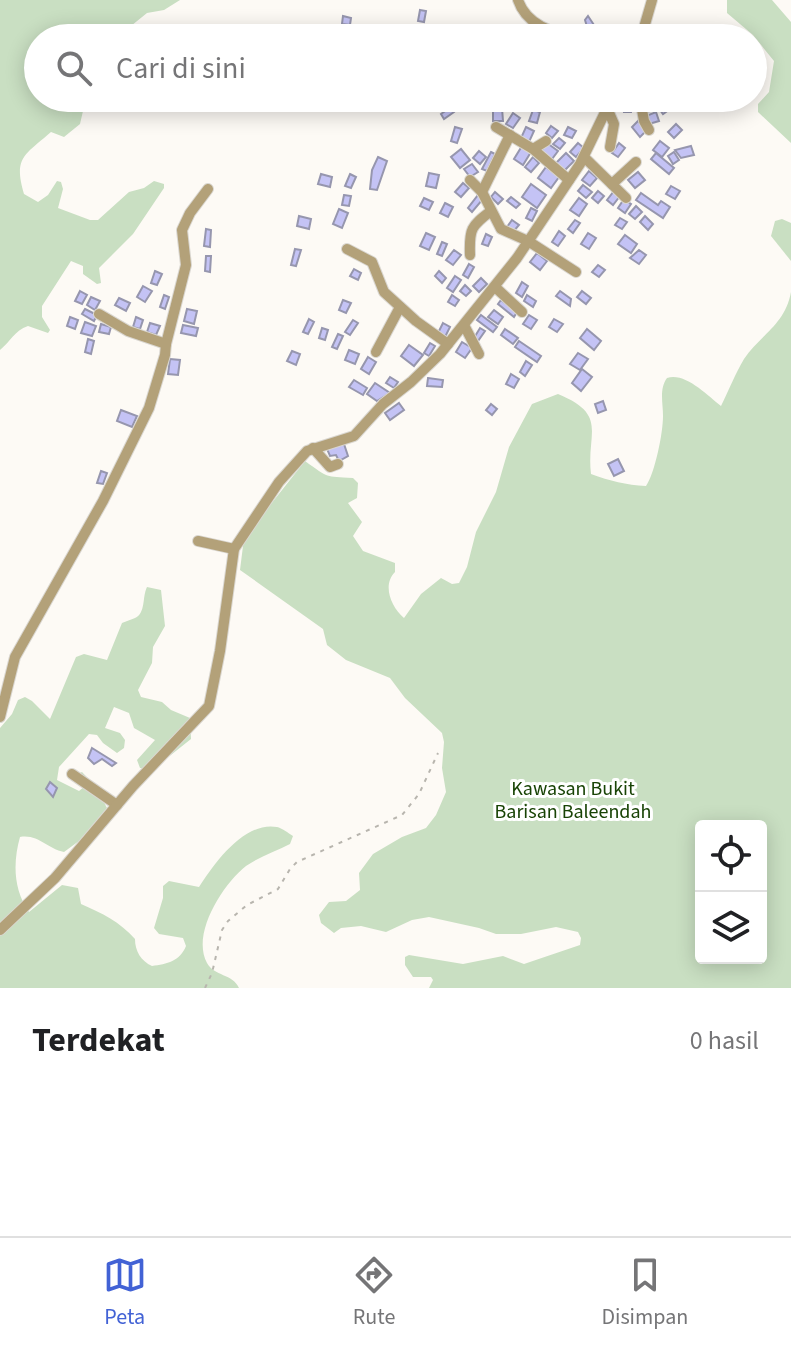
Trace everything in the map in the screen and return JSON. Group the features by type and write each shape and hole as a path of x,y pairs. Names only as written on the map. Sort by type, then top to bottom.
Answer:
{"street":[{"path":"518,0 527,15 539,24"},
{"path":"645,24 652,0"},
{"path":"0,930 55,878 117,805 209,706 234,549 279,482 301,456 313,448 354,436 383,404 411,382 448,344 528,241 584,157 606,112"},
{"path":"610,147 614,127 612,112"},
{"path":"642,112 649,130"},
{"path":"496,127 533,149 569,180"},
{"path":"482,192 510,135"},
{"path":"533,149 546,141"},
{"path":"584,157 626,198"},
{"path":"612,184 636,162"},
{"path":"470,180 482,192 501,229 528,241 576,272"},
{"path":"0,717 15,657 103,501 149,408 186,265 182,230 208,189"},
{"path":"470,255 469,236 474,225 491,211"},
{"path":"347,249 372,262 384,292 448,344"},
{"path":"495,287 522,312"},
{"path":"376,352 400,307"},
{"path":"99,314 128,331 166,344"},
{"path":"464,325 479,354"},
{"path":"313,448 330,467 338,464"},
{"path":"198,541 234,549"},
{"path":"72,774 117,805"}],"path":[{"path":"205,988 212,973 222,930 228,921 247,905 278,889 297,862 402,815 419,794 438,753"}],"green space":[{"path":"0,0 180,0 164,10 147,13 133,24 24,24 24,112 83,112 80,124 64,137 51,132 24,158 20,172 24,194 38,202 48,195 57,181 61,182 63,189 58,208 98,220 129,192 154,181 164,184 164,188 133,234 99,268 101,283 97,284 83,274 83,266 71,261 42,306 42,317 50,330 48,333 28,326 16,333 0,350"},
{"path":"727,0 772,0 791,22 791,143 758,112 767,112 767,94 774,61 767,52 767,24 740,24 727,13"},
{"path":"782,219 791,223 791,261 771,236 775,221"},
{"name":"Kawasan Bukit Barisan Baleendah","path":"791,292 791,988 429,988 433,980 431,977 413,977 405,965 405,957 409,955 463,964 503,956 524,964 580,945 581,938 578,932 556,927 521,934 496,934 429,917 412,920 386,932 361,926 341,928 334,933 321,923 319,915 329,902 346,901 360,890 359,873 373,854 402,837 426,828 436,815 446,792 442,733 405,698 390,678 346,660 327,645 323,629 240,570 244,538 305,461 328,476 353,478 358,483 357,498 348,503 362,522 353,536 363,551 395,563 395,572 389,583 390,596 404,618 421,594 441,578 452,584 459,583 467,567 476,532 496,492 509,447 532,404 558,394 574,402 590,418 592,426 591,474 646,486 660,442 662,391 667,378 688,381 721,406 744,359 784,313"},
{"path":"147,587 161,590 165,626 153,647 152,663 138,690 141,697 162,702 171,710 190,718 191,739 152,770 140,768 137,760 155,740 134,728 129,713 114,707 105,728 120,733 125,740 124,748 117,753 97,735 89,734 59,767 57,780 79,791 85,786 82,772 96,787 107,808 79,841 64,852 38,840 20,837 16,856 17,885 29,912 62,885 78,888 81,904 110,918 129,933 145,961 152,966 163,964 177,958 186,946 183,938 159,934 154,928 163,898 163,886 169,881 199,887 222,856 242,837 265,827 281,828 293,836 290,844 251,863 237,874 219,897 206,924 203,951 207,963 239,988 0,988 0,728 12,714 18,700 25,697 50,719 76,657 84,654 107,660 122,623 141,612"}],"building":[{"path":"420,10 426,11 424,22 418,21"},
{"path":"343,16 351,18 350,24 342,24"},
{"path":"444,112 454,112 444,119 441,114"},
{"path":"493,112 502,112 503,121 493,121"},
{"path":"532,112 540,112 537,123 529,121"},
{"path":"656,112 659,121 649,124 646,116"},
{"path":"513,113 520,118 513,128 506,124"},
{"path":"638,121 647,130 640,137 632,127"},
{"path":"676,124 682,130 674,138 668,132"},
{"path":"551,126 558,131 552,138 546,133"},
{"path":"455,127 462,129 457,143 451,141"},
{"path":"526,127 534,131 529,142 521,138"},
{"path":"568,127 576,131 572,138 564,135"},
{"path":"559,138 565,143 560,149 553,144"},
{"path":"660,141 669,148 662,157 653,150"},
{"path":"547,143 558,151 552,159 541,151"},
{"path":"578,143 584,148 576,157 570,152"},
{"path":"619,143 625,148 618,157 612,153"},
{"path":"522,146 531,152 523,165 514,159"},
{"path":"691,146 694,155 681,158 675,150"},
{"path":"461,149 470,160 460,168 451,157"},
{"path":"479,151 486,157 480,164 473,158"},
{"path":"491,152 495,154 487,171 482,169"},
{"path":"674,152 679,160 673,164 668,156"},
{"path":"566,153 574,161 564,171 556,163"},
{"path":"656,153 674,168 669,174 651,159"},
{"path":"378,157 387,161 377,190 370,189 372,170"},
{"path":"533,157 539,163 531,172 525,167"},
{"path":"472,164 478,172 470,177 464,169"},
{"path":"546,167 559,177 551,188 538,178"},
{"path":"589,171 597,178 590,186 582,180"},
{"path":"638,172 645,180 635,188 628,180"},
{"path":"429,173 439,175 436,188 426,186"},
{"path":"321,174 332,177 330,187 318,184"},
{"path":"350,174 356,177 351,188 345,186"},
{"path":"463,183 469,188 461,197 455,192"},
{"path":"531,184 546,195 537,208 522,197"},
{"path":"583,185 592,192 586,198 578,191"},
{"path":"671,186 680,191 675,199 666,194"},
{"path":"598,191 604,196 598,203 592,198"},
{"path":"614,191 620,196 613,205 607,200"},
{"path":"495,192 503,199 498,204 491,197"},
{"path":"641,193 658,205 661,201 670,207 663,218 636,200"},
{"path":"344,195 351,196 349,206 342,205"},
{"path":"478,195 483,199 472,212 468,208"},
{"path":"511,197 520,204 516,208 507,201"},
{"path":"424,198 433,202 429,210 420,206"},
{"path":"579,198 587,204 579,216 570,210"},
{"path":"624,199 631,204 625,213 618,208"},
{"path":"445,203 453,207 448,217 440,213"},
{"path":"636,206 642,212 635,219 629,214"},
{"path":"531,208 537,211 532,221 526,218"},
{"path":"339,209 348,213 342,228 333,224"},
{"path":"299,216 311,219 309,229 297,226"},
{"path":"645,216 653,224 648,230 640,222"},
{"path":"620,218 627,222 622,229 615,225"},
{"path":"512,220 519,225 513,232 507,227"},
{"path":"575,220 580,223 573,233 568,229"},
{"path":"206,229 211,230 210,247 204,246"},
{"path":"559,231 565,236 558,246 552,242"},
{"path":"426,233 435,237 429,250 420,246"},
{"path":"588,233 596,238 589,249 581,244"},
{"path":"486,234 492,237 488,246 482,244"},
{"path":"625,235 637,244 631,253 618,244"},
{"path":"442,242 447,244 442,256 437,254"},
{"path":"295,249 301,250 296,266 291,265"},
{"path":"454,250 461,255 453,265 446,260"},
{"path":"639,250 646,255 639,264 630,258"},
{"path":"537,253 547,261 540,270 530,262"},
{"path":"206,256 211,256 210,272 205,271"},
{"path":"469,264 474,267 468,278 463,275"},
{"path":"598,265 605,270 599,277 592,272"},
{"path":"354,269 361,273 358,280 350,276"},
{"path":"155,271 162,274 157,285 151,283"},
{"path":"439,271 446,278 442,283 435,276"},
{"path":"455,276 461,280 453,292 447,288"},
{"path":"481,278 487,284 479,292 473,286"},
{"path":"522,282 528,286 522,297 516,293"},
{"path":"465,285 471,291 466,296 460,291"},
{"path":"143,286 152,291 145,302 137,297"},
{"path":"80,291 87,295 82,304 75,301"},
{"path":"560,291 571,299 570,306 556,296"},
{"path":"582,291 591,298 586,304 577,297"},
{"path":"164,295 169,297 165,309 160,307"},
{"path":"452,295 459,300 455,306 448,302"},
{"path":"527,295 536,301 533,307 524,301"},
{"path":"91,297 100,301 95,310 87,305"},
{"path":"119,298 130,303 126,311 115,305"},
{"path":"343,300 351,303 346,313 339,310"},
{"path":"501,300 517,312 514,317 498,304"},
{"path":"85,309 97,315 94,321 82,314"},
{"path":"187,309 197,311 194,324 184,321"},
{"path":"494,310 503,317 498,324 488,317"},
{"path":"481,315 497,327 493,332 477,320"},
{"path":"529,315 537,320 531,329 523,324"},
{"path":"70,317 78,320 75,329 67,326"},
{"path":"136,317 143,320 140,329 133,327"},
{"path":"309,319 314,322 308,334 303,332"},
{"path":"554,319 563,324 557,332 549,327"},
{"path":"353,320 358,323 350,335 345,332"},
{"path":"85,322 96,326 92,336 81,333"},
{"path":"150,323 160,326 156,335 147,332"},
{"path":"443,323 450,327 444,339 437,335"},
{"path":"101,324 111,327 109,334 99,332"},
{"path":"183,325 198,328 196,336 181,333"},
{"path":"322,328 328,330 325,340 319,338"},
{"path":"480,328 485,331 478,341 474,338"},
{"path":"505,329 518,338 513,344 501,335"},
{"path":"587,329 601,341 594,350 580,338"},
{"path":"338,334 343,336 337,349 332,347"},
{"path":"88,339 94,341 91,354 85,352"},
{"path":"519,341 541,356 537,362 515,347"},
{"path":"462,342 472,348 465,358 456,352"},
{"path":"430,343 435,346 429,356 424,353"},
{"path":"409,345 423,355 414,366 401,356"},
{"path":"349,350 359,354 355,364 345,360"},
{"path":"292,351 300,354 296,365 287,361"},
{"path":"578,353 588,359 580,370 570,364"},
{"path":"368,357 376,362 369,374 361,369"},
{"path":"170,359 180,360 178,375 168,374"},
{"path":"526,361 532,365 525,376 520,372"},
{"path":"582,369 592,377 581,391 572,383"},
{"path":"511,374 519,379 514,388 506,384"},
{"path":"390,377 398,382 394,388 386,383"},
{"path":"428,378 443,380 442,387 427,386"},
{"path":"354,380 367,388 363,395 349,387"},
{"path":"375,383 390,393 377,401 367,394"},
{"path":"603,401 606,410 598,413 595,404"},
{"path":"399,403 404,410 390,420 385,413"},
{"path":"491,404 497,409 492,415 486,410"},
{"path":"121,410 137,416 132,427 117,421"},
{"path":"344,444 348,456 339,461 336,455 330,456 327,449"},
{"path":"618,459 624,471 614,476 608,464"},
{"path":"101,471 107,473 103,484 97,483"},
{"path":"92,748 116,763 112,766 102,759 94,764 88,758"},
{"path":"50,782 57,788 53,797 46,789"}]}
